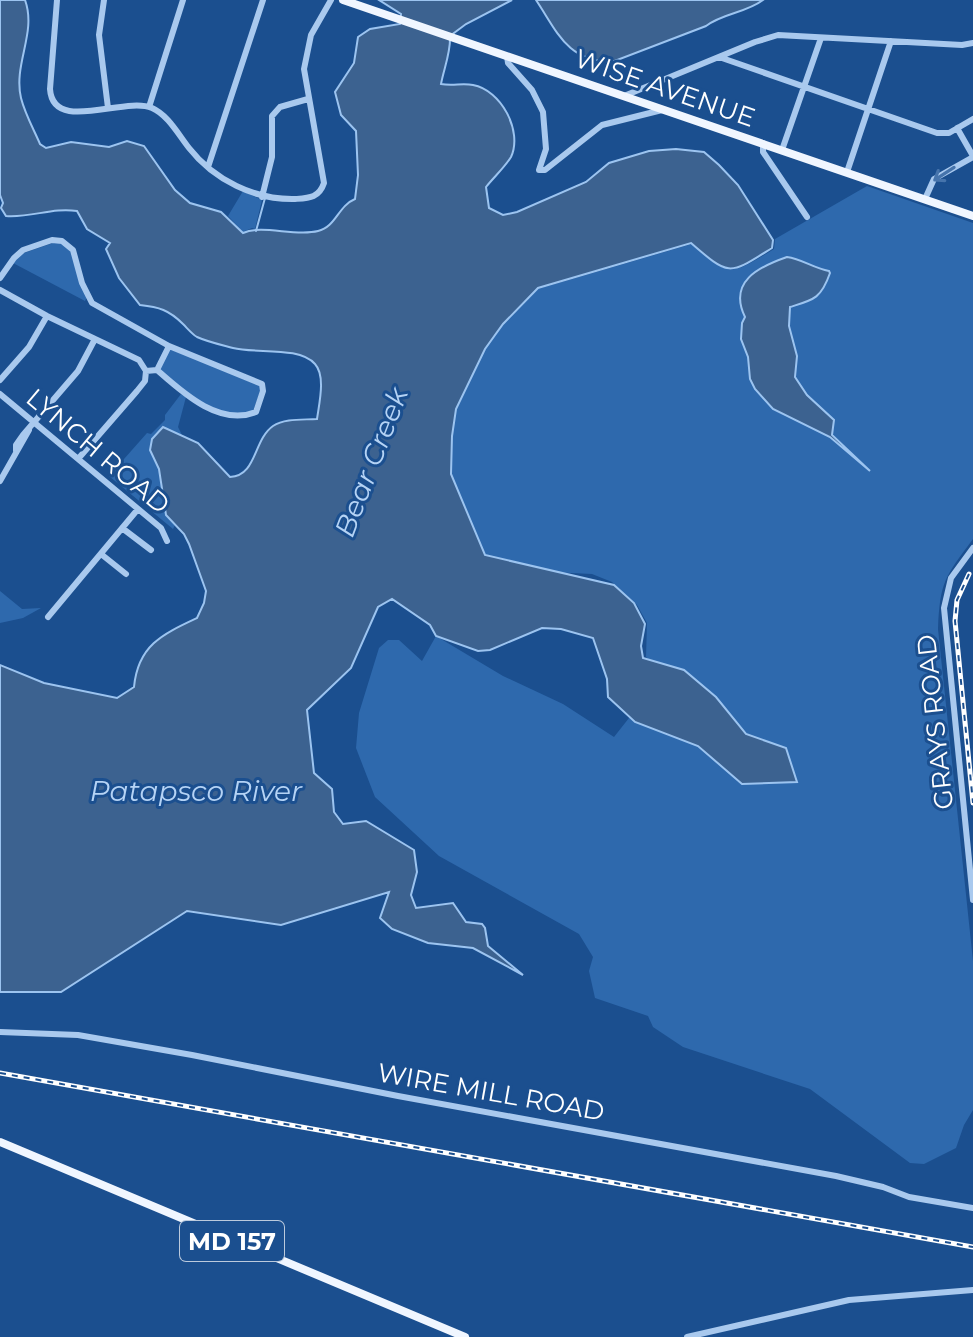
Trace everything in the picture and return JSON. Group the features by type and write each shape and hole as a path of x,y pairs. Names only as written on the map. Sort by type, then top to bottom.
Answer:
{"main road":[{"name":"WISE AVENUE","path":"343,0 973,216"},
{"name":"MD 157","path":"0,1142 465,1337"}],"street":[{"path":"57,0 50,86 52,100 60,109 70,112 137,105 149,107 163,116 199,160 250,193 262,197 311,198 323,187 320,150 304,74 308,45 331,0"},
{"path":"104,0 99,35 108,108"},
{"path":"149,107 183,0"},
{"path":"208,167 263,0"},
{"path":"624,96 772,36 973,43"},
{"path":"782,150 821,38"},
{"path":"847,172 891,41"},
{"path":"507,56 508,63 532,90 543,112 546,149 538,166 540,170 545,170 602,125 663,109"},
{"path":"719,57 937,133 945,133 973,119"},
{"path":"262,197 272,157 272,116 280,107 308,99"},
{"path":"925,199 934,179 973,156 957,128"},
{"path":"763,143 763,152 807,217"},
{"path":"0,278 23,250 52,240 62,241 73,251 82,283 92,303 169,346 262,384 263,391 256,412 246,416 234,415 200,406 157,370 146,371"},
{"path":"1,293 139,360 146,371 145,381 78,459"},
{"path":"0,380 29,347 47,316"},
{"path":"0,481 16,451 16,445 78,371 95,339"},
{"path":"157,370 169,346"},
{"name":"LYNCH ROAD","path":"0,394 161,528 167,541"},
{"path":"48,617 138,509"},
{"path":"122,528 151,550"},
{"name":"GRAYS ROAD","path":"973,548 951,578 944,608 973,900"},
{"path":"101,554 126,574"},
{"name":"WIRE MILL ROAD","path":"0,1032 78,1035 192,1055 384,1094 836,1176 875,1184 909,1197 973,1208"},
{"path":"687,1337 849,1300 973,1290"}],"shaded area":[{"path":"867,186 973,223 973,539 946,580 940,600 938,629 973,961 973,1110 956,1148 924,1164 910,1163 810,1089 683,1047 653,1027 648,1016 595,998 589,971 593,957 579,934 439,856 375,797 356,748 359,713 379,648 388,640 399,640 422,661 436,636 503,676 563,704 614,737 629,718 657,668 646,657 647,623 637,605 612,582 592,574 550,572 485,555 451,474 456,409 485,349 503,324 538,289 692,244 723,268 739,268 774,249 775,239"},
{"path":"243,191 262,200 255,229 243,232 228,216"},
{"path":"56,242 70,247 87,297 85,301 13,263 21,254"},
{"path":"170,347 259,383 261,389 253,411 240,414 214,409 179,387 159,370"},
{"path":"181,394 186,397 178,427 182,435 163,427 150,450 159,469 166,515 175,525 173,529 109,476 147,433 151,434 165,420 165,415"},
{"path":"0,591 22,609 41,608 23,618 0,623"}],"water":[{"name":"Patapsco River","path":"0,0 25,0 28,24 19,85 25,110 40,144 46,148 71,142 109,147 127,141 144,146 175,190 190,203 221,212 243,233 260,230 318,231 329,225 355,199 358,175 356,131 341,115 335,92 354,63 358,37 370,29 400,24 401,14 379,0 512,0 450,36 441,84 469,84 483,88 507,113 512,124 514,147 509,161 486,187 489,208 503,215 586,182 609,163 649,151 676,149 704,152 719,165 738,185 773,240 772,248 747,263 730,268 714,262 691,243 538,288 503,324 485,349 456,409 451,474 485,555 614,585 634,603 645,624 641,646 643,658 684,670 716,697 746,734 786,748 797,782 742,784 698,746 635,722 608,697 607,679 593,638 561,629 542,628 490,650 478,651 436,636 430,625 392,599 378,607 351,668 307,710 314,773 332,789 334,812 343,824 366,821 414,850 417,872 411,895 416,908 453,903 466,922 482,924 488,946 523,975 473,948 428,943 392,929 380,918 389,892 281,925 187,911 61,992 0,992 0,665 44,683 117,698 134,687 136,673 147,651 163,636 197,618 206,591 184,534 166,515 159,469 150,450 152,439 163,427 198,443 230,477 239,475 250,464 273,426 289,421 317,419 321,383 318,369 308,358 288,353 243,350 210,342 195,336 168,312 140,305 119,278 106,249 110,243 87,229 77,211 6,216 1,208 0,195"},
{"path":"536,0 763,0 706,26 612,62 584,57 574,51 558,34"},
{"path":"787,257 830,273 815,297 790,307 789,326 797,356 795,377 807,395 834,420 832,435 870,471 830,437 773,409 750,379 748,357 741,339 745,317 740,294 743,285 756,271"}],"waterway":[{"path":"256,231 265,198"}],"railway":[{"path":"969,574 957,600 955,621 973,803"},
{"path":"0,1073 973,1247"}],"water label":[{"name":"Bear Creek","path":"371,462"}]}
